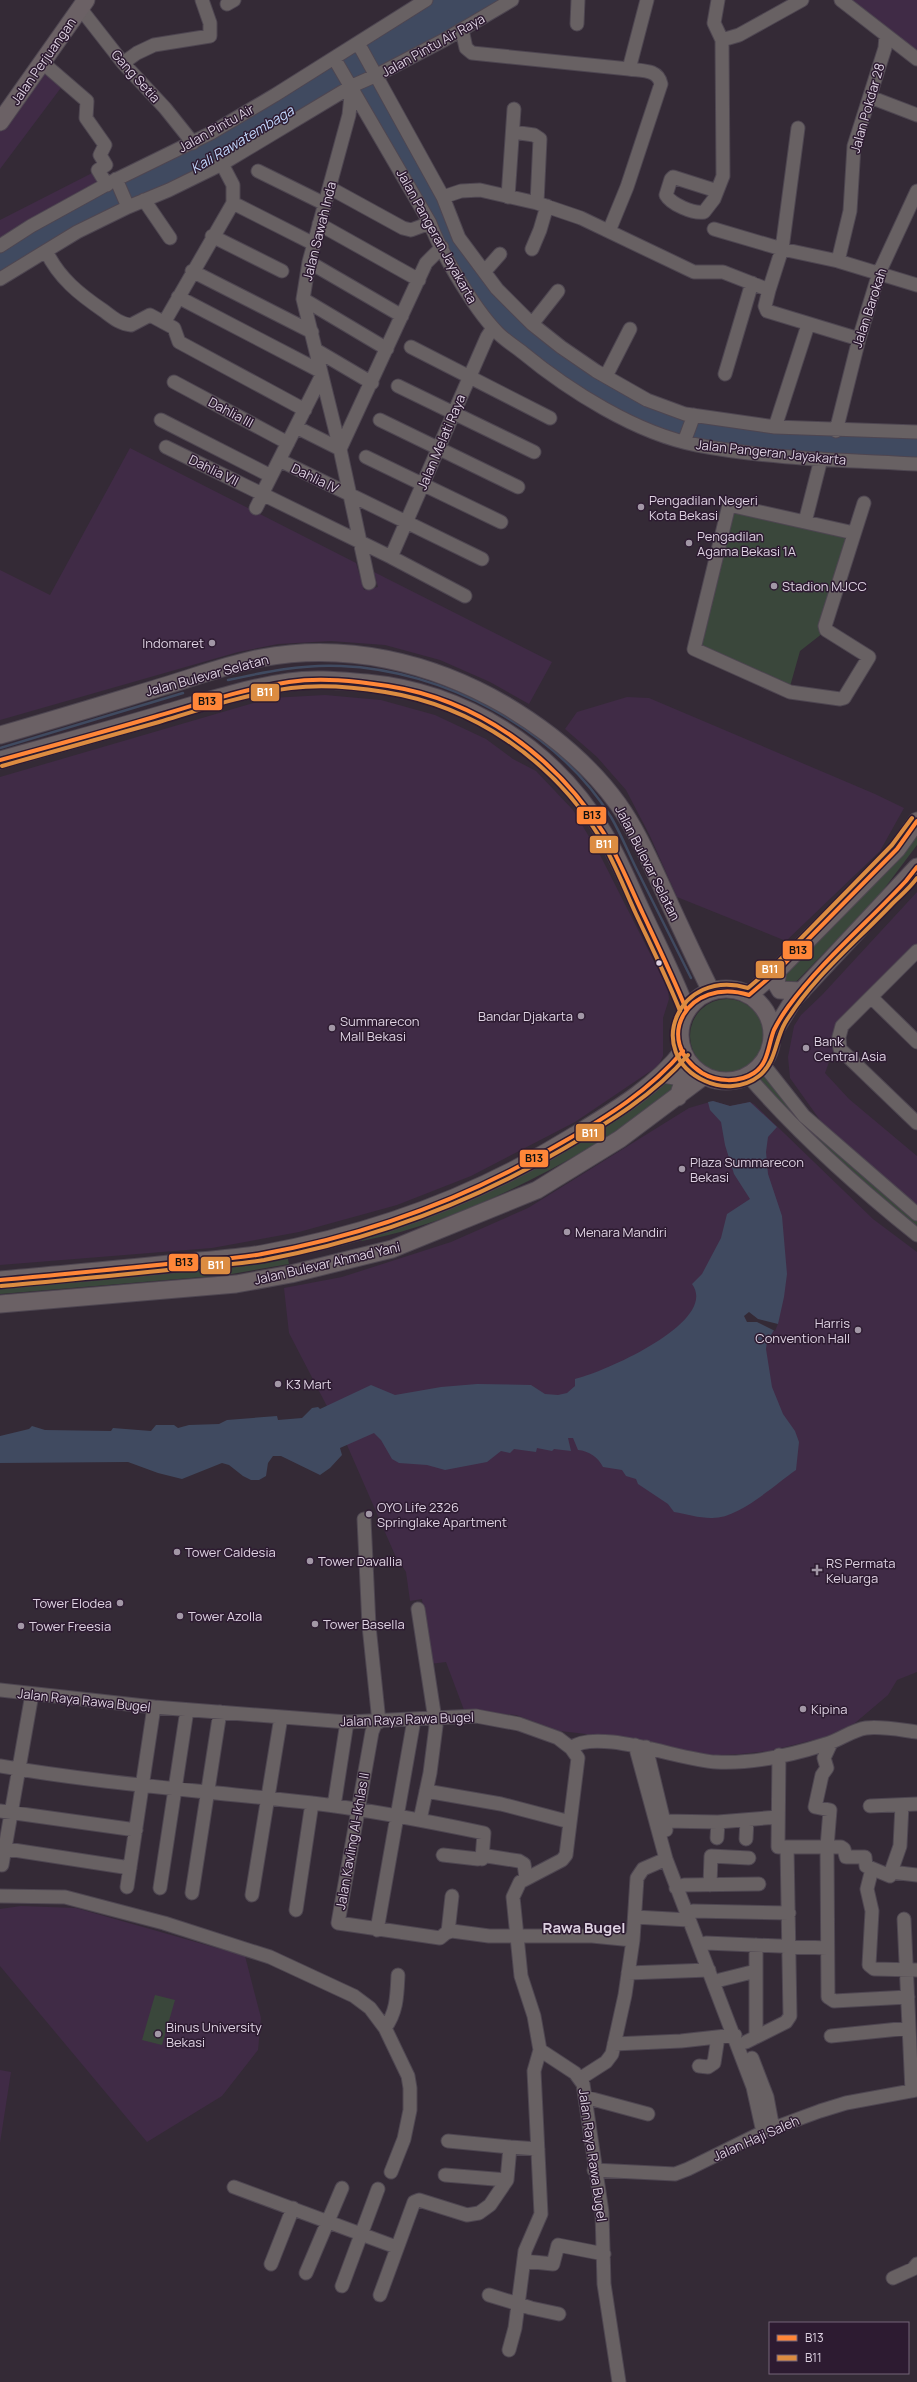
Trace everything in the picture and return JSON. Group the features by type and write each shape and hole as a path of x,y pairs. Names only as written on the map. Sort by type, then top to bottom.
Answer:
{"main road":[{"name":"Jalan Perjuangan","path":"0,122 43,63 83,4"},
{"name":"Jalan Bulevar Selatan","path":"0,735 259,659 309,653 361,654 426,668 477,689 521,715 566,749 600,782 619,805 640,842 711,991"},
{"name":"Jalan Bulevar Selatan","path":"0,760 238,692 291,681 324,679 386,685 417,691 449,701 491,722 520,741 559,774 574,791 606,838 678,988 686,1009"},
{"path":"748,995 778,970 897,849 916,818"},
{"path":"773,1033 802,991 916,869"},
{"path":"778,970 776,983 780,990 802,991"},
{"path":"678,988 691,991 700,986 703,974"},
{"path":"724,989 748,995 766,1011 773,1033 771,1047 763,1064 748,1076 726,1081 704,1076 692,1066 683,1051 679,1031 686,1009 703,995 711,991 724,989"},
{"name":"Jalan Bulevar Ahmad Yani","path":"0,1280 260,1254 370,1229 439,1204 510,1173 603,1118 663,1074 683,1051"},
{"path":"663,1074 681,1077 682,1085 678,1097"},
{"name":"Jalan Bulevar Ahmad Yani","path":"0,1304 236,1284 291,1274 392,1249 537,1190 620,1139 704,1076"}],"street":[{"path":"123,63 154,45 210,36 210,23 202,0"},
{"name":"Jalan Pintu Air Raya","path":"0,279 89,225 127,206 185,183 222,164 352,86 377,75 462,30 512,0"},
{"path":"577,24 578,0"},
{"path":"629,69 646,0"},
{"path":"717,191 723,176 722,40 714,23 718,0"},
{"path":"722,40 739,35 802,0"},
{"path":"842,0 917,60"},
{"name":"Jalan Pintu Air","path":"0,246 31,226 114,185 193,143 275,96 420,2"},
{"name":"Gang Setia","path":"83,4 123,63 165,108 193,143"},
{"path":"462,30 466,48 472,53 652,72 660,79 660,84 627,188 609,232"},
{"name":"Jalan Pokdar 28","path":"838,261 850,211 854,146 885,48 886,36"},
{"path":"358,43 377,75 406,133 443,197 459,238 497,288 532,324 561,347 647,400 694,415 775,427 917,432"},
{"name":"Jalan Pangeran Jayakarta","path":"334,58 352,86 474,302 493,328 545,371 575,392 637,424 684,442 727,449 816,458 917,464"},
{"path":"43,63 87,101 86,118 105,145 100,155 106,166 98,170 114,185 127,206"},
{"name":"Jalan Sawah Inda","path":"352,86 349,115 309,262 303,299 351,495 369,583"},
{"path":"870,97 917,115"},
{"path":"508,197 514,109"},
{"path":"798,128 782,249 765,306 767,311 808,325 858,339"},
{"path":"512,132 534,135 540,139 542,205 540,230 532,249"},
{"path":"164,322 212,236 233,203 233,185 222,164"},
{"path":"258,171 325,204"},
{"path":"330,188 403,228 411,230 430,223"},
{"path":"443,197 473,190 542,205 572,214 694,272 724,272 769,290"},
{"name":"Jalan Barokah","path":"836,430 858,339 879,273 917,191"},
{"path":"144,200 170,238"},
{"path":"233,203 314,244"},
{"path":"319,224 419,280"},
{"path":"714,229 782,249 838,261 917,285"},
{"path":"212,236 282,271"},
{"path":"296,427 340,449 372,383 426,263 442,247"},
{"path":"46,251 54,265 72,288 120,322 131,325 150,316 164,322 174,328 179,342 304,410"},
{"path":"485,272 500,254"},
{"path":"309,262 402,316"},
{"path":"192,271 312,332"},
{"path":"724,374 752,283"},
{"path":"532,324 558,291"},
{"path":"178,297 321,374 256,508"},
{"path":"303,299 387,349"},
{"path":"775,427 808,325"},
{"name":"Jalan Melati Raya","path":"391,558 469,377 493,328"},
{"path":"606,376 630,329"},
{"path":"411,347 550,418"},
{"path":"316,350 372,383"},
{"name":"Dahlia III","path":"174,382 288,443"},
{"path":"398,386 534,452"},
{"path":"684,442 694,415"},
{"path":"161,420 271,476"},
{"path":"380,420 518,487"},
{"name":"Dahlia VII","path":"166,447 361,542 465,596"},
{"path":"366,457 501,522"},
{"path":"801,521 816,458"},
{"name":"Dahlia lV","path":"279,460 482,559"},
{"path":"854,533 731,505 728,506 693,646 696,652 790,692 840,699 844,698 869,657 826,630 825,626 864,503"},
{"path":"916,954 842,1026 839,1037 840,1049 917,1123"},
{"path":"871,997 917,1042"},
{"path":"763,1064 804,1116 917,1214"},
{"path":"748,1076 779,1112 830,1162 917,1235"},
{"path":"364,1519 369,1626 378,1722"},
{"path":"418,1609 435,1733 420,1820"},
{"name":"Jalan Raya Rawa Bugel","path":"0,1690 154,1707 347,1722 378,1722 476,1716 519,1724 558,1738 571,1748"},
{"path":"2,1865 5,1812 18,1769 32,1694"},
{"path":"128,1887 154,1707"},
{"path":"160,1888 187,1710"},
{"path":"192,1893 209,1792 220,1712"},
{"path":"252,1895 269,1799 281,1717"},
{"path":"377,1930 414,1720"},
{"path":"334,1806 347,1722"},
{"name":"Jalan Kavling Al-Ikhlas II","path":"378,1722 372,1732 338,1923 377,1930 440,1938 448,1932 515,1937 592,1936 633,1940"},
{"path":"509,2350 515,2328 527,2245 542,2214 534,2071 540,2050 534,2016 521,1976 515,1937 513,1897 517,1885 526,1878 564,1858 578,1758 571,1748 582,1741 640,1746 679,1757 716,1762 751,1761 779,1756 831,1742 864,1728 917,1732"},
{"path":"831,1742 824,1758 827,1768 822,1775 815,1807 830,1810 827,1847 828,1997 830,2000 908,1997"},
{"path":"640,1746 664,1821 680,1886 709,1970 763,2084 768,2130"},
{"path":"640,1746 666,1859 680,1886"},
{"path":"779,1756 778,1847 827,1847 844,1849 846,1857 865,1857 866,1866 890,1876 900,1846 902,1805"},
{"path":"0,1766 143,1786 312,1803 420,1820 484,1833 482,1859"},
{"path":"426,1791 501,1804 570,1822"},
{"path":"296,1910 312,1803"},
{"path":"870,1806 917,1804"},
{"path":"5,1812 136,1830"},
{"path":"664,1821 718,1822 778,1818"},
{"path":"746,1820 746,1839"},
{"path":"717,1838 718,1822"},
{"path":"614,2044 718,2037 743,2039 786,2022 790,2016 790,1946 787,1847"},
{"path":"2,1849 130,1868"},
{"path":"443,1855 482,1859 487,1856 519,1861 524,1864 526,1878"},
{"path":"710,1885 711,1856 749,1858"},
{"path":"581,2078 609,2059 614,2044 633,1940 637,1878 643,1869 666,1859"},
{"path":"872,1869 867,1889 872,1911 869,1965 874,1969 912,1969"},
{"path":"891,1872 917,1875"},
{"path":"680,1886 759,1884"},
{"path":"0,1896 65,1897 230,1943 270,1957 333,1985 370,2008 385,2028 408,2076 410,2088 410,2110 404,2139 391,2172"},
{"path":"448,1932 452,1896"},
{"path":"634,1917 789,1913"},
{"path":"691,1916 706,1943 720,1980 725,2005"},
{"path":"904,1919 912,1969 908,1997 914,2090"},
{"path":"706,1943 827,1948"},
{"path":"743,2039 756,1971 756,1945"},
{"path":"628,1973 709,1970"},
{"path":"720,1980 756,1971"},
{"path":"385,2028 392,2019 396,2006 398,1975"},
{"path":"831,2036 909,2028"},
{"path":"699,2066 712,2065 718,2037"},
{"name":"Jalan Raya Rawa Bugel","path":"540,2050 581,2078 585,2097 594,2170 602,2212 604,2284 619,2382"},
{"name":"Jalan Haji Saleh","path":"594,2170 675,2174 768,2130 846,2103 914,2090"},
{"path":"585,2097 648,2114"},
{"path":"448,2140 510,2147 538,2148"},
{"path":"380,2295 396,2247 416,2200 467,2215 474,2215 490,2205 507,2180 510,2147"},
{"path":"445,2175 507,2180"},
{"path":"234,2187 396,2247"},
{"path":"306,2273 342,2188"},
{"path":"342,2286 378,2189"},
{"path":"271,2264 292,2208"},
{"path":"524,2261 553,2264 558,2245 604,2254"},
{"path":"893,2278 912,2269 917,2264"},
{"path":"489,2295 531,2308 559,2314"}],"shaded area":[{"path":"842,0 917,0 917,61"},
{"path":"43,63 66,81 0,169 0,122"},
{"path":"98,170 107,185 0,246 0,220"},
{"path":"130,448 356,563 364,590 378,587 374,572 552,662 529,704 490,682 440,660 385,645 331,641 278,644 238,652 0,720 0,570 50,595"},
{"path":"325,695 381,700 435,715 486,739 513,759 536,771 573,810 600,855 668,989 669,999 663,1018 663,1056 658,1066 575,1122 471,1176 397,1205 299,1232 212,1248 0,1265 0,777 271,698"},
{"path":"627,697 649,698 875,794 904,808 880,851 786,941 677,897 650,836 626,790 597,757 565,729 577,712"},
{"path":"917,892 917,951 840,1032 825,1073 849,1099 917,1156 917,1211 835,1141 790,1078 788,1057 794,1026 801,1015 822,995"},
{"path":"713,1101 730,1106 750,1102 754,1104 873,1219 917,1252 917,1672 897,1680 888,1695 855,1723 825,1737 769,1751 740,1754 717,1755 690,1753 647,1741 560,1731 516,1715 464,1710 446,1662 430,1664 422,1599 410,1601 406,1572 395,1555 347,1445 289,1333 284,1288 342,1277 451,1242 528,1208 689,1108"},
{"name":"Binus University Bekasi","path":"21,1906 76,1908 245,1956 261,2018 258,2050 222,2096 147,2142 0,1966 0,1909"},
{"path":"0,2070 11,2072 0,2143"}],"green space":[{"name":"Stadion MJCC","path":"733,509 848,539 823,633 800,651 789,690 696,649"},
{"path":"917,832 917,845 878,897 791,987 786,988 781,976"},
{"path":"720,999 734,999 748,1005 758,1015 764,1029 762,1050 758,1057 748,1067 734,1073 720,1073 706,1067 696,1057 690,1043 690,1029 696,1015 706,1005"},
{"path":"763,1064 787,1097 917,1214 917,1235 748,1076"},
{"path":"667,1078 677,1084 671,1091 601,1141 537,1177 509,1191 452,1215 392,1234 362,1241 360,1238 539,1165 590,1137"},
{"path":"287,1255 289,1264 226,1275 0,1294 0,1285"},
{"path":"155,1995 175,2000 162,2045 142,2040"}],"water":[{"name":"Kali Rawatembaga","path":"426,0 512,0 377,76 464,244 561,347 685,414 917,432 917,464 750,452 637,424 496,332 352,86 169,190 0,280 0,246 193,143"},
{"path":"713,1101 730,1106 750,1102 777,1127 768,1137 766,1152 768,1174 782,1216 787,1274 778,1324 767,1341 766,1349 772,1387 783,1414 795,1431 799,1442 796,1470 756,1500 733,1513 722,1517 711,1518 697,1517 674,1512 668,1504 638,1484 636,1479 626,1476 622,1470 603,1467 599,1460 593,1455 578,1450 573,1438 568,1438 571,1451 554,1449 552,1451 537,1448 536,1452 514,1449 510,1453 501,1451 487,1462 445,1470 427,1465 399,1463 392,1459 381,1440 374,1433 340,1448 342,1455 330,1468 320,1475 281,1456 273,1456 268,1463 266,1476 259,1480 251,1480 243,1476 229,1465 222,1463 182,1479 158,1473 128,1462 0,1463 0,1436 29,1429 32,1426 45,1430 111,1431 113,1428 151,1431 156,1425 174,1425 178,1428 189,1425 219,1424 227,1420 277,1416 278,1420 302,1418 312,1408 318,1407 320,1409 371,1385 395,1395 441,1387 477,1384 531,1385 545,1394 558,1395 567,1393 575,1386 575,1379 609,1367 654,1344 674,1329 689,1314 696,1299 692,1284 702,1274 721,1238 727,1214 750,1199 734,1174 725,1145 721,1122 710,1110 708,1102"}],"pier":[{"path":"749,1312 758,1319 778,1324 775,1331 757,1322 747,1322 744,1316"}],"waterway":[{"path":"228,680 298,667 312,666 341,666 380,670 418,679 457,692 494,710 528,732 560,757 588,785 611,817 618,830 691,978"},
{"path":"0,748 183,693"}],"transit line":[{"name":"B13","path":"0,760 221,697 289,682 326,680 376,684 421,693 453,704 483,718 538,756 562,779 584,804 603,832 614,852 686,1009"},
{"name":"B11","path":"2,766 159,722 224,702 291,688 326,686 374,690 418,699 449,710 479,724 508,741 534,761 558,783 580,809 599,836 619,875 680,1011"},
{"name":"B11","path":"912,818 892,845 774,966 748,988 724,985 703,990 687,1001 677,1016 673,1034 676,1052 686,1068 705,1081 712,1084 726,1086 747,1083 759,1076 769,1065 785,1023 808,991 835,961 917,878"},
{"name":"B13","path":"917,821 897,849 778,970 749,995 727,992 708,995 694,1003 684,1015 679,1029 680,1045 687,1060 702,1073 721,1080 735,1080 742,1078 759,1069 765,1059 774,1030 788,1007 801,990 845,942 891,897 917,867"},
{"name":"B13","path":"0,1280 252,1256 302,1246 379,1225 455,1197 528,1162 563,1142 596,1123 627,1102 657,1078 683,1051"},
{"name":"B11","path":"1,1286 264,1260 304,1252 381,1230 456,1203 563,1149 614,1118 646,1095 661,1083 688,1055"}],"place":[{"name":"Pengadilan Negeri Kota Bekasi","path":"641,507"},
{"name":"Pengadilan Agama Bekasi 1A","path":"689,543"},
{"name":"Stadion MJCC","path":"774,586"},
{"name":"Indomaret","path":"212,643"},
{"name":"Bandar Djakarta","path":"581,1016"},
{"name":"Summarecon Mall Bekasi","path":"332,1028"},
{"name":"Bank Central Asia","path":"806,1048"},
{"name":"Plaza Summarecon Bekasi","path":"682,1169"},
{"name":"Menara Mandiri","path":"567,1232"},
{"name":"Harris Convention Hall","path":"858,1330"},
{"name":"K3 Mart","path":"278,1384"},
{"name":"OYO Life 2326 Springlake Apartment","path":"369,1514"},
{"name":"Tower Caldesia","path":"177,1552"},
{"name":"Tower Davallia","path":"310,1561"},
{"name":"RS Permata Keluarga","path":"817,1570"},
{"name":"Tower Elodea","path":"120,1603"},
{"name":"Tower Azolla","path":"180,1616"},
{"name":"Tower Basella","path":"315,1624"},
{"name":"Tower Freesia","path":"21,1626"},
{"name":"Kipina","path":"803,1709"},
{"name":"Binus University Bekasi","path":"158,2034"}],"district":[{"name":"Rawa Bugel","path":"584,1927"}]}
